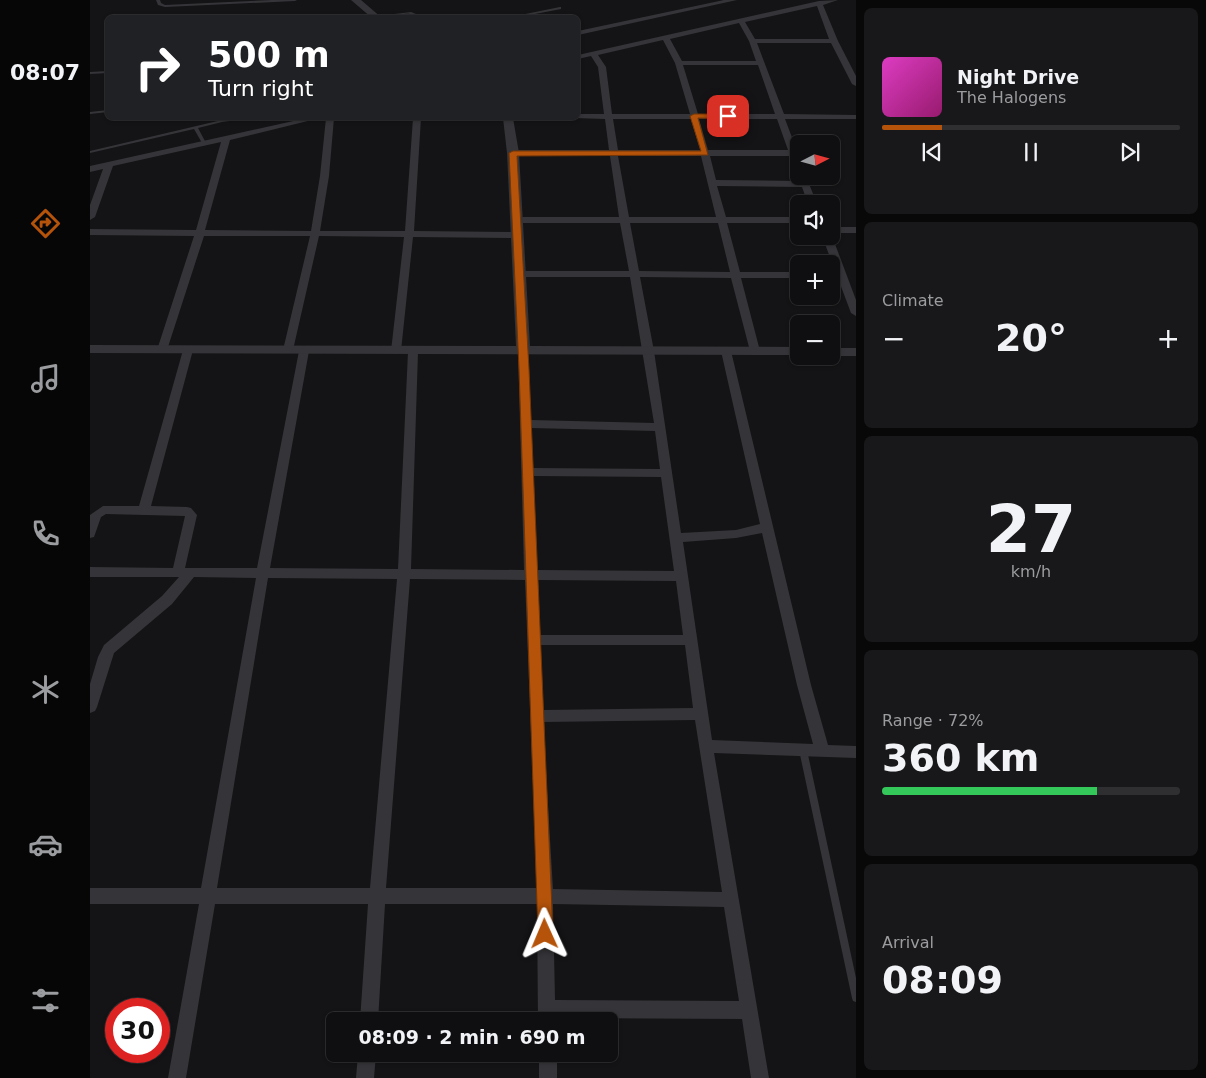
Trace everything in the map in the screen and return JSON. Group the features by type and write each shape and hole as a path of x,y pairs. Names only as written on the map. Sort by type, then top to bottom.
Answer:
{"street":[{"path":"355,0 375,15"},
{"path":"580,33 734,0"},
{"path":"580,56 835,0"},
{"path":"819,3 834,41 856,84"},
{"path":"741,21 753,41 790,145"},
{"path":"665,38 679,63 723,220 755,351"},
{"path":"753,41 834,41"},
{"path":"594,53 602,67 613,153 633,275 648,351 664,473 701,714 760,1078"},
{"path":"679,63 760,63"},
{"path":"580,116 856,117"},
{"path":"90,169 307,120"},
{"path":"288,350 316,234 329,140 330,120"},
{"path":"396,352 410,235 417,120"},
{"path":"508,120 513,153 515,220 520,274 547,1012"},
{"path":"162,350 200,233 226,138"},
{"path":"513,153 790,153"},
{"path":"90,217 109,165"},
{"path":"713,184 790,181"},
{"path":"515,220 790,220"},
{"path":"840,230 856,230"},
{"path":"90,232 517,235"},
{"path":"520,274 790,275"},
{"path":"840,283 856,313"},
{"path":"90,349 396,352 790,352"},
{"path":"144,510 188,350"},
{"path":"177,1078 263,572 304,350"},
{"path":"726,351 804,685 822,751"},
{"path":"370,1012 377,896 404,573 413,352"},
{"path":"840,352 856,352"},
{"path":"526,424 658,426"},
{"path":"528,472 664,473"},
{"path":"90,534 99,511 190,512 185,572 167,600 110,649 105,657 90,707"},
{"path":"675,538 736,534 768,527"},
{"path":"90,572 681,576"},
{"path":"533,640 690,640"},
{"path":"536,716 701,714"},
{"path":"706,746 822,751 855,755"},
{"path":"90,896 544,896 731,900"},
{"path":"618,1013 749,1010"},
{"path":"366,1078 367,1062"},
{"path":"548,1062 548,1078"}],"lane":[{"path":"158,0 161,6 295,0"},
{"path":"522,15 560,8"},
{"path":"394,15 411,13 417,15"},
{"path":"90,73 105,72"},
{"path":"90,113 105,111"},
{"path":"90,152 235,120"},
{"path":"196,128 204,143"},
{"path":"803,750 856,998"}],"route":[{"path":"545,934 524,369 513,153 705,154 694,116 728,116"}]}
